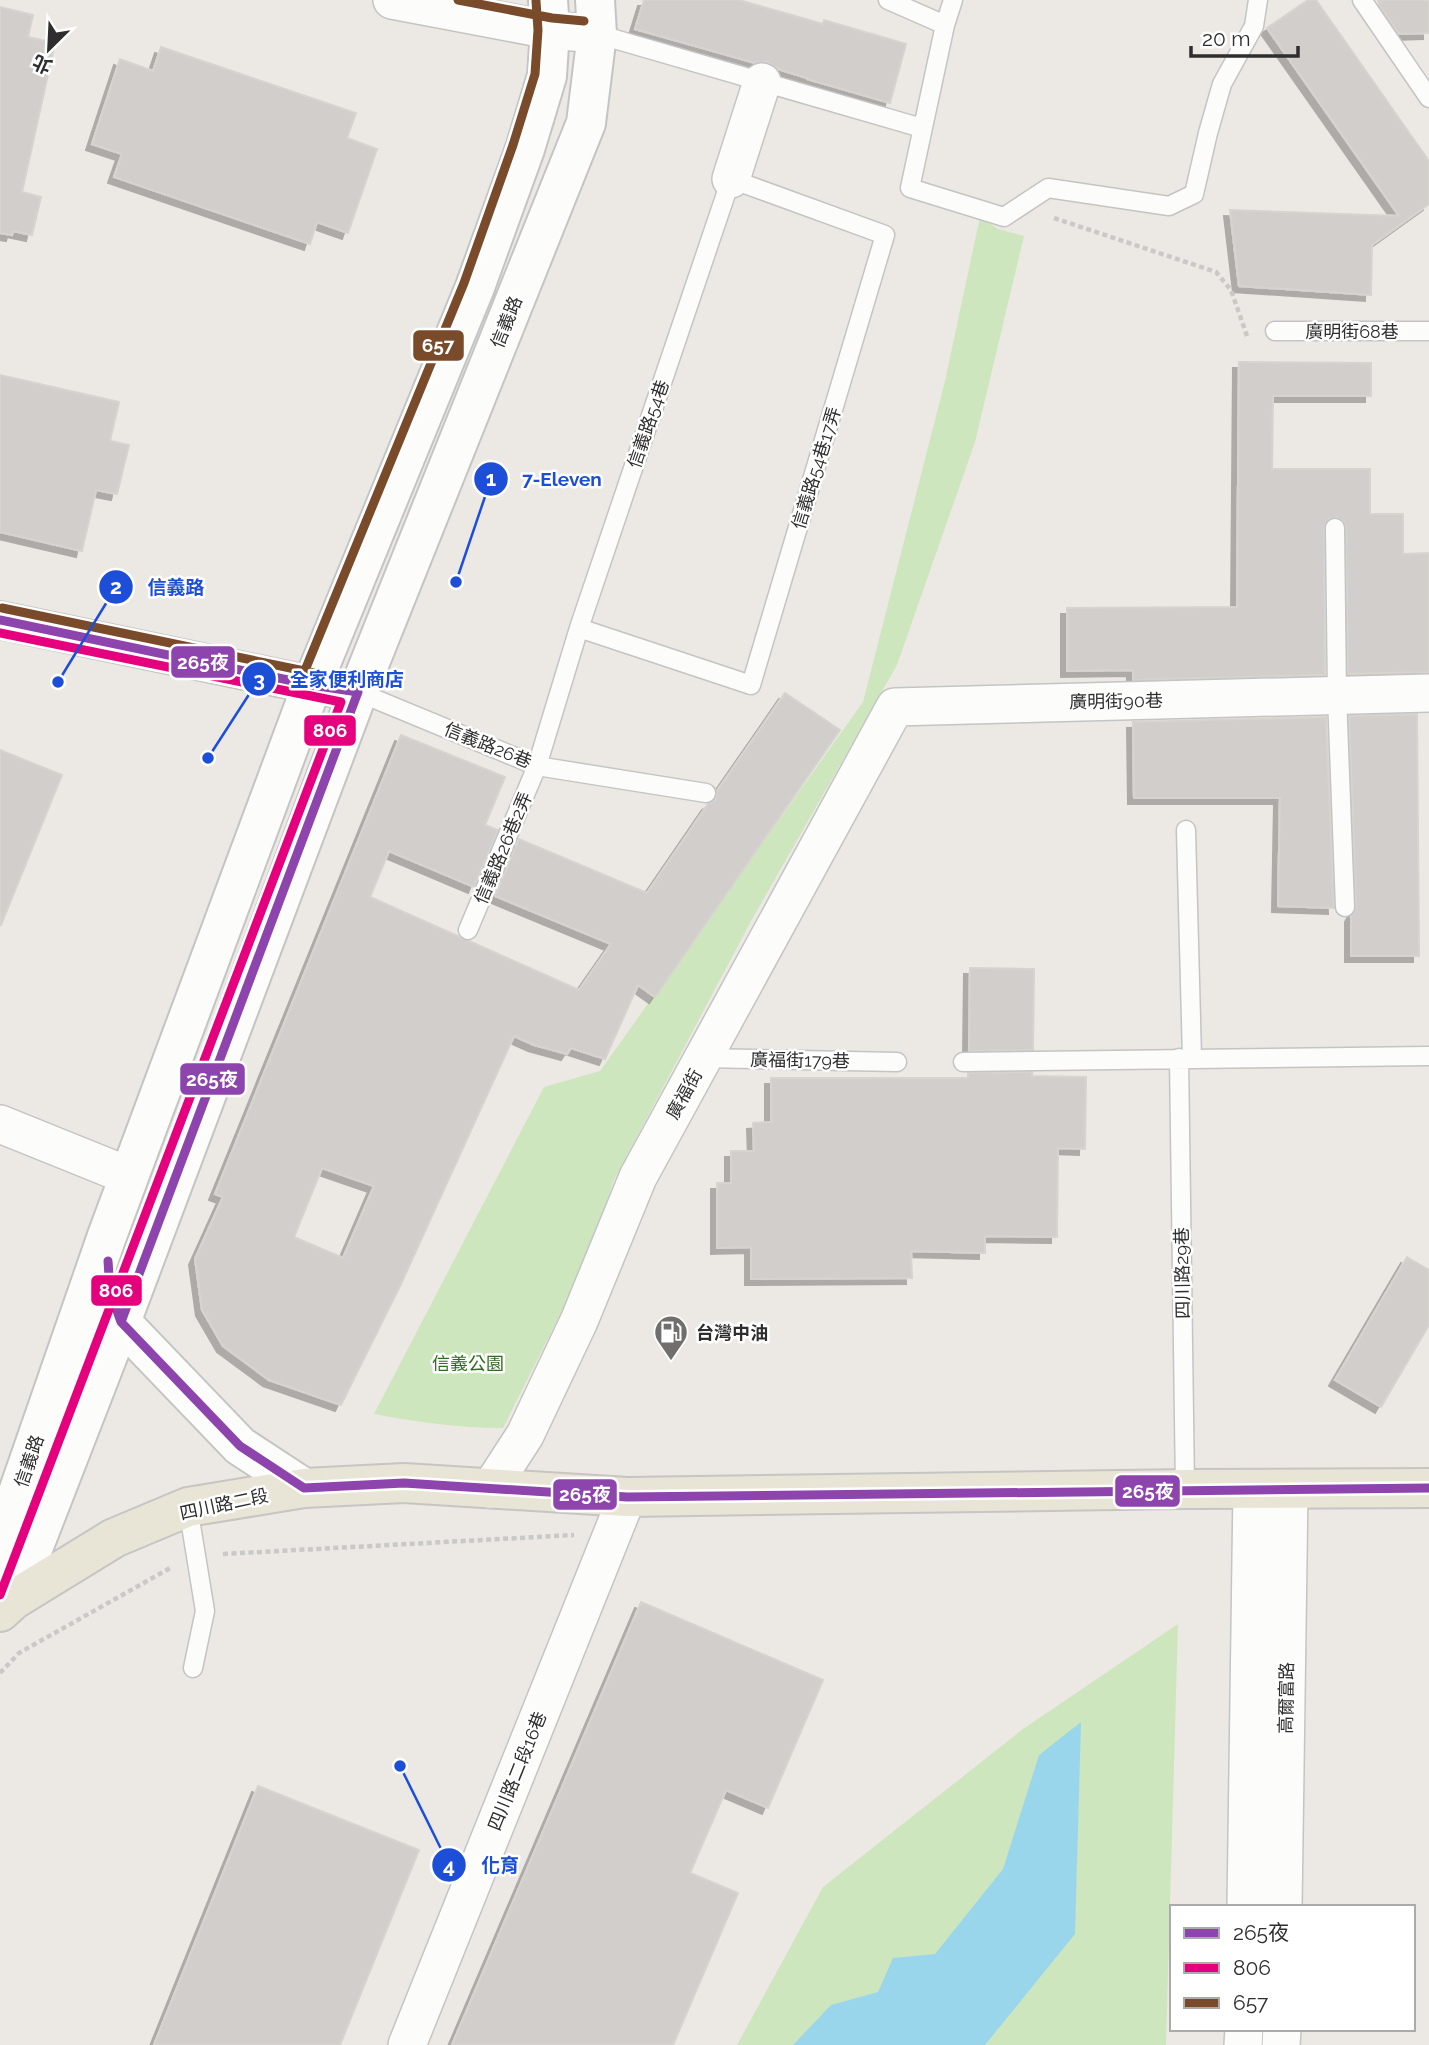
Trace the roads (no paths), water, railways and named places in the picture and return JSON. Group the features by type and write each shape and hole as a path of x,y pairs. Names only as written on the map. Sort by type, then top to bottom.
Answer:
{"main road":[{"name":"四川路二段","path":"6,1606 114,1538 188,1507 304,1488 404,1483 627,1497 1429,1488"}],"street":[{"path":"393,0 596,17"},
{"name":"信義路","path":"6,1606 7,1524 107,1236 312,685 475,287 525,149 547,76 549,15"},
{"name":"信義路","path":"6,1606 121,1322 358,692 586,123 596,17"},
{"name":"信義路54巷","path":"731,179 762,82"},
{"path":"0,620 312,685 358,692"},
{"name":"廣明街90巷","path":"895,707 1429,693"},
{"name":"廣福街","path":"490,1489 525,1435 579,1321 638,1177 895,707"},
{"path":"0,1124 129,1176"},
{"path":"107,1236 110,1292 121,1322 240,1446 304,1488"},
{"name":"高爾富路","path":"1245,1905 1270,1489"},
{"name":"高爾富路","path":"1270,1489 1283,1905"},
{"name":"四川路二段16巷","path":"407,2045 627,1497"}],"lane":[{"path":"888,0 945,25"},
{"path":"953,0 945,25 910,188 1004,217 1048,188 1169,206 1194,194 1222,84 1254,26 1258,0"},
{"path":"1362,0 1429,98"},
{"path":"596,17 762,82 922,128"},
{"name":"信義路54巷","path":"537,766 579,628 731,179"},
{"name":"信義路54巷17弄","path":"579,628 751,685 885,235 731,179"},
{"name":"廣明街68巷","path":"1275,331 1429,331"},
{"path":"1335,528 1337,696 1345,907"},
{"name":"信義路26巷","path":"358,692 537,766 706,793"},
{"name":"信義路26巷2弄","path":"468,930 537,766"},
{"name":"四川路29巷","path":"1185,1489 1186,830"},
{"path":"963,1062 1429,1056"},
{"name":"廣福街179巷","path":"704,1058 897,1062"},
{"path":"188,1507 205,1611 192,1668"}],"water":[{"path":"1081,1722 1075,1934 985,2045 793,2045 831,2005 878,1992 893,1958 935,1954 1003,1869 1039,1755"}],"place":[{"name":"7-Eleven","path":"456,582"},
{"name":"信義路","path":"58,682"},
{"name":"全家便利商店","path":"208,758"},
{"name":"台灣中油","path":"671,1362"},
{"name":"化育","path":"400,1766"}],"park label":[{"name":"信義公園","path":"468,1363"}]}
